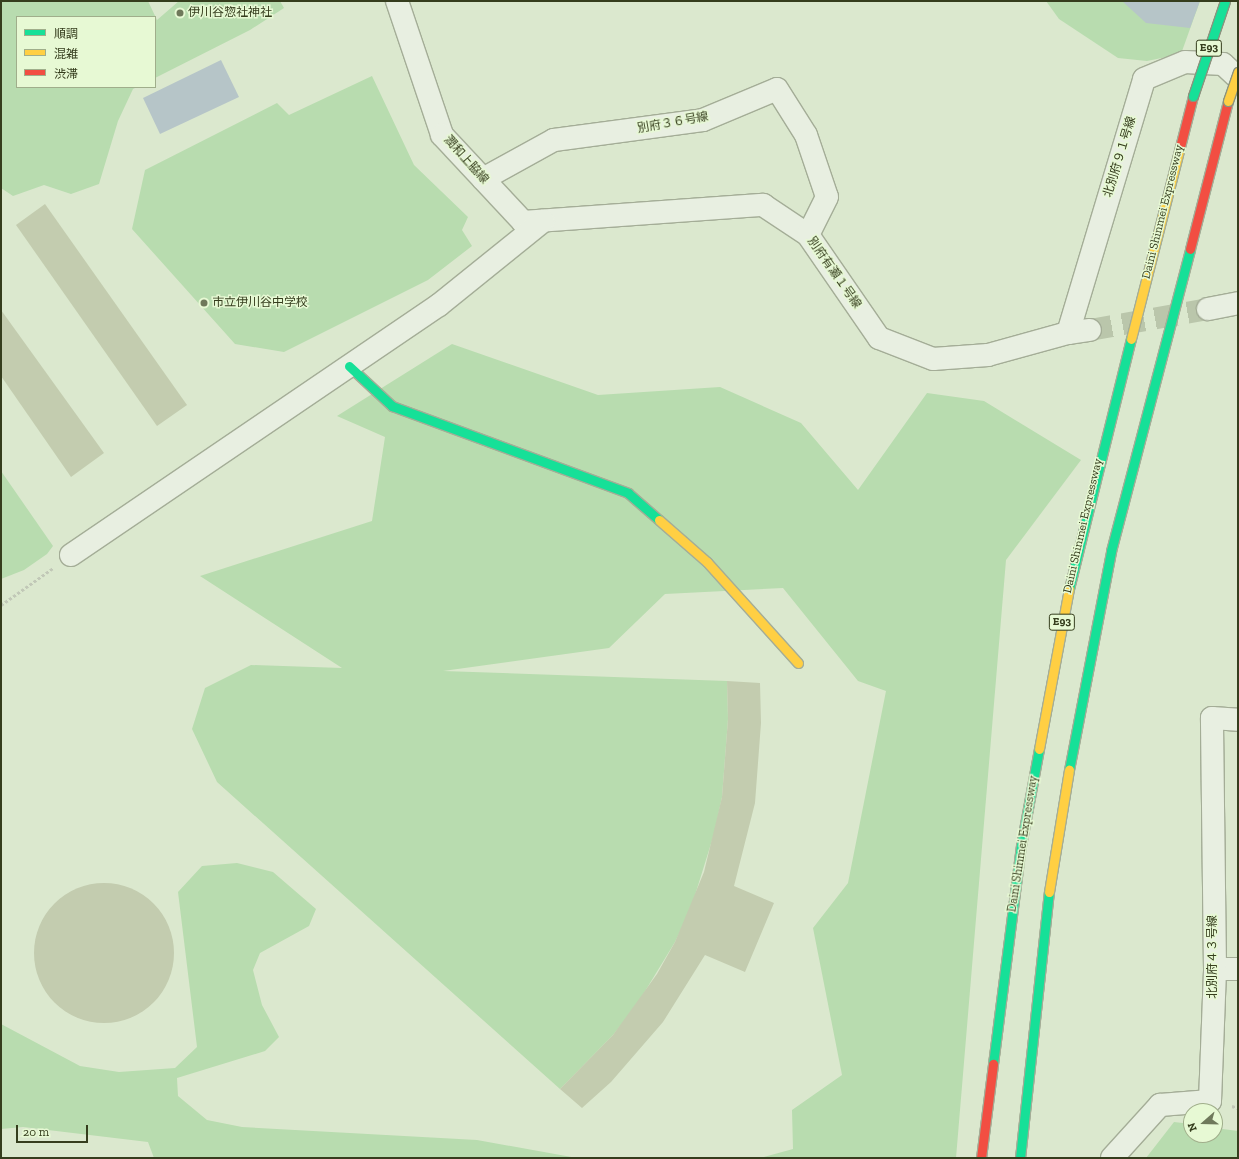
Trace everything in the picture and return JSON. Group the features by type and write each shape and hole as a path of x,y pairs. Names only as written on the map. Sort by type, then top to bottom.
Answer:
{"main road":[{"name":"Daini Shinmei Expressway","path":"981,1158 1021,846 1074,559 1193,96 1225,1"},
{"path":"1020,1158 1054,849 1111,551 1228,101 1238,72"},
{"path":"349,366 392,406 628,493 707,562 798,663"}],"street":[{"name":"潤和上脇線","path":"397,1 442,135 523,222 543,221"},
{"name":"北別府９１号線","path":"1068,333 1144,79 1185,62 1223,64 1238,78"},
{"name":"別府３６号線","path":"483,179 554,140 703,120 777,89 806,135 827,197 808,235"},
{"name":"別府有瀬１号線","path":"543,221 763,205 808,235 879,338 933,359 988,354 1068,333 1090,330"},
{"path":"71,555 144,508 235,441 439,306 543,221"},
{"path":"1208,309 1238,303"},
{"name":"北別府４３号線","path":"1112,1158 1160,1105 1210,1101 1215,969 1212,718 1238,720"},
{"path":"1215,969 1238,969"}],"path":[{"path":"1,605 71,555"}],"green space":[{"path":"1,1 148,1 155,16 16,16 16,88 135,88 133,89 118,121 99,184 71,194 44,185 13,196 1,188"},
{"path":"179,1 280,1 284,8 250,30 156,77 156,18 157,20"},
{"path":"1046,1 1200,1 1181,54 1147,61 1118,58 1059,19"},
{"path":"372,76 414,165 468,217 462,230 472,246 428,280 284,352 235,344 132,229 145,170 277,103 289,115"},
{"path":"452,344 598,395 720,387 801,423 858,490 927,393 984,401 1081,460 1006,560 956,1158 760,1158 793,1149 792,1110 842,1075 813,928 848,883 886,691 858,681 783,588 665,594 609,648 443,671 727,681 728,719 722,797 714,834 691,908 675,942 636,1006 613,1035 560,1089 217,782 192,729 205,688 251,665 342,668 200,576 372,521 385,437 337,416"},
{"path":"1,471 53,546 47,554 24,570 1,579"},
{"path":"237,863 273,872 316,909 309,926 260,953 253,970 262,1005 279,1037 265,1051 177,1078 178,1096 207,1120 242,1127 477,1140 577,1158 154,1158 148,1142 23,1127 1,1129 1,1024 80,1066 119,1072 175,1068 197,1047 178,892 202,866"},
{"path":"1174,1122 1183,1123 1183,1143 1223,1143 1223,1129 1238,1131 1238,1158 1146,1158"}],"shaded area":[{"path":"1122,1 1200,1 1190,28 1146,23"},
{"path":"221,60 239,97 160,134 143,98"}],"building":[{"path":"45,204 187,405 157,426 16,225"},
{"path":"1,310 104,453 71,477 1,376"},
{"path":"727,681 760,683 761,723 755,803 734,886 774,903 745,972 705,955 663,1022 611,1082 582,1108 560,1089 613,1035 657,974 675,942 704,872 722,797 728,719"},
{"path":"111,883 137,891 158,909 169,926 173,939 173,967 169,980 162,992 148,1007 131,1018 118,1022 97,1023 71,1015 50,997 39,980 35,967 34,946 42,920 60,899 77,888 90,884"}],"tunnel":[{"path":"1090,330 1208,309"}],"traffic: fast":[{"path":"1193,96 1225,1"},
{"path":"1069,770 1111,551 1190,249"},
{"path":"1069,589 1131,339"},
{"path":"349,366 392,406 628,493 659,520"},
{"path":"993,1064 1021,846 1039,749"},
{"path":"1020,1158 1049,892"}],"traffic: slow":[{"path":"1228,101 1238,72"},
{"path":"1131,339 1180,147"},
{"path":"659,520 707,562 798,663"},
{"path":"1039,749 1069,589"},
{"path":"1049,892 1069,770"}],"traffic: jam":[{"path":"1180,147 1193,96"},
{"path":"1190,249 1228,101"},
{"path":"981,1158 993,1064"}],"place":[{"name":"伊川谷惣社神社","path":"180,13"},
{"name":"市立伊川谷中学校","path":"204,303"}]}
